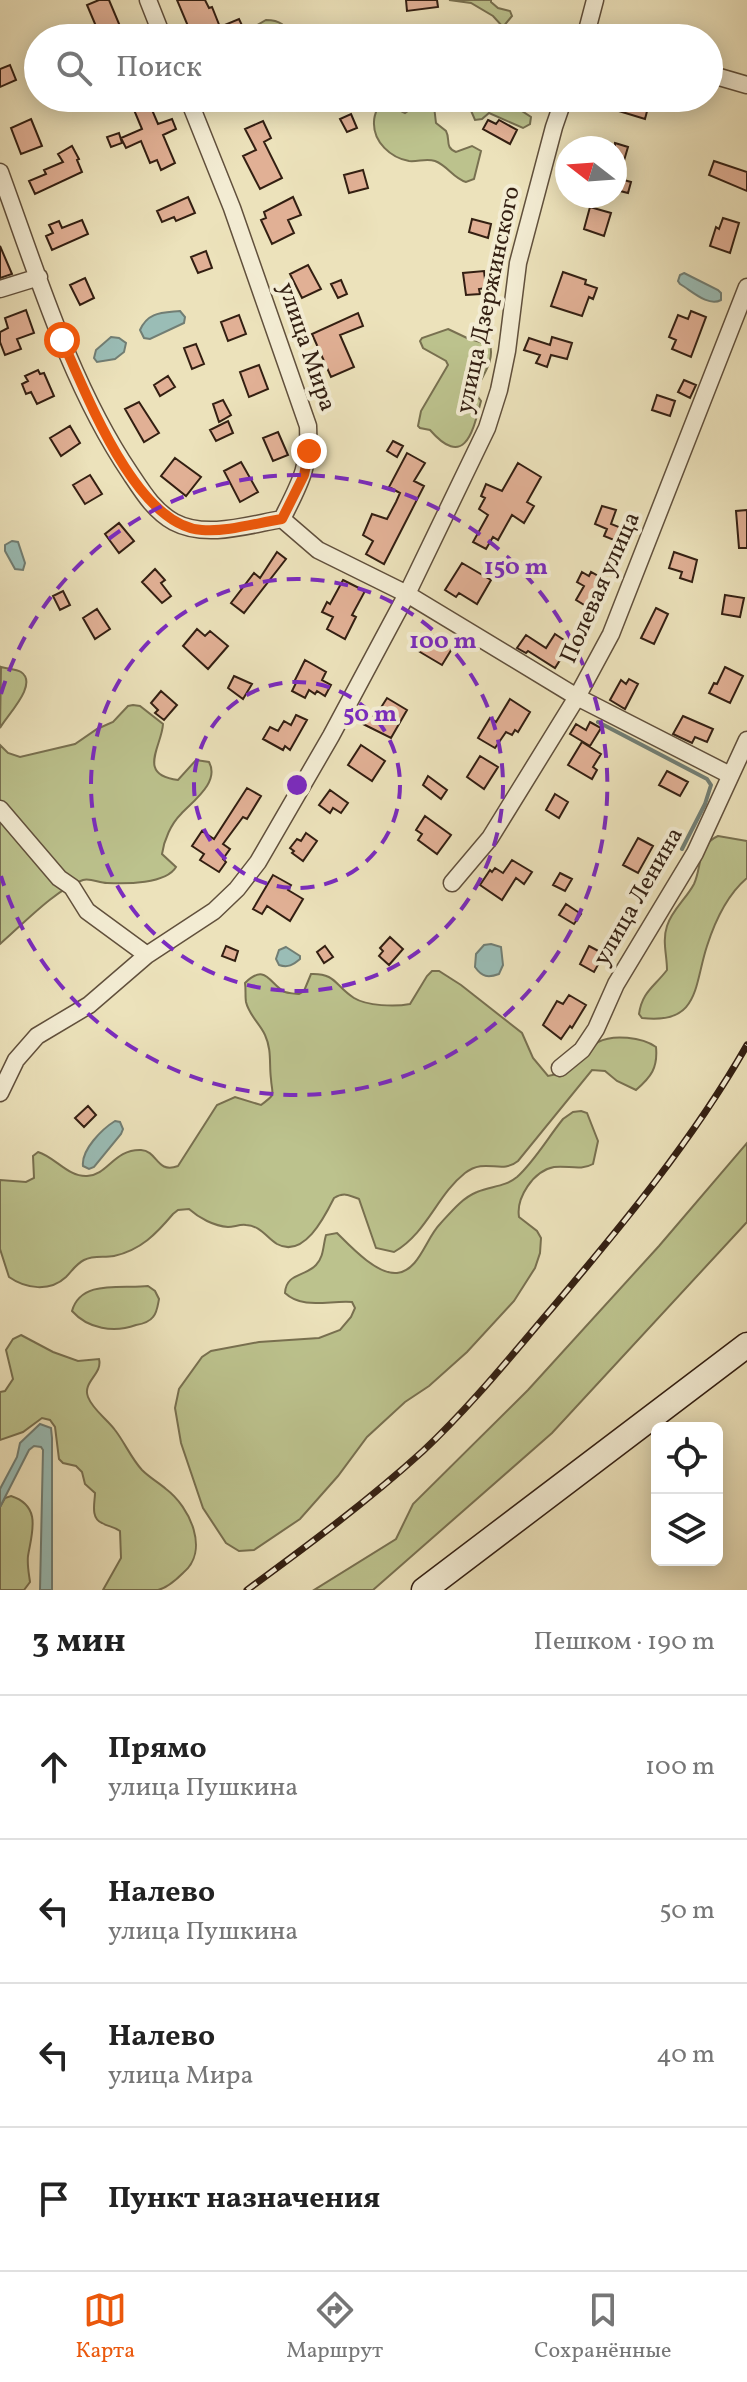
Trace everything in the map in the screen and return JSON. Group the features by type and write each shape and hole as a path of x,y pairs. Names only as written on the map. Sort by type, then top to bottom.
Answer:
{"main road":[{"path":"424,1590 747,1345"}],"street":[{"path":"148,0 157,24"},
{"path":"589,24 595,0"},
{"path":"723,78 747,85"},
{"name":"улица Мира","path":"194,112 232,208 308,426 309,451 304,475 282,519"},
{"name":"улица Дзержинского","path":"0,1093 16,1060 37,1036 89,1005 147,955 214,911 237,889 258,862 331,736 407,594 487,428 507,351 518,263 559,112"},
{"path":"0,172 62,340 111,445 150,503 174,522 200,530 282,519 318,550 407,594 577,697 730,775"},
{"path":"0,289 39,277"},
{"name":"Полевая улица","path":"452,883 490,838 577,697 611,634 747,287"},
{"name":"улица Ленина","path":"560,1068 582,1050 596,1029 616,984 695,853 747,740"},
{"path":"0,809 59,878 72,887 87,911 147,955"}],"green space":[{"path":"449,0 491,0 498,8 510,11 512,16 505,24 500,24 471,3"},
{"path":"266,20 282,24 259,24"},
{"path":"376,112 435,112 436,123 446,131 450,148 456,152 472,146 481,151 474,179 466,182 435,161 409,161 390,153 374,129"},
{"path":"472,112 524,112 531,117 530,124 523,128 489,113 475,120"},
{"path":"448,329 490,345 491,351 489,363 475,393 481,401 471,434 466,442 452,447 430,430 418,426 421,411 448,365 423,348 420,341"},
{"path":"1,667 21,672 26,677 26,684 20,700 0,728"},
{"path":"128,706 140,706 163,724 154,758 158,772 178,780 196,760 209,762 211,769 208,784 177,818 166,838 162,854 176,867 164,877 145,882 83,880 62,891 0,944 0,745 8,753 20,757 75,744 113,722"},
{"path":"718,836 747,841 747,878 733,892 718,918 696,988 685,1009 661,1019 642,1018 639,1014 643,1000 667,970 665,937 669,920 694,884 703,851"},
{"path":"432,971 439,971 461,985 522,1033 533,1058 548,1076 567,1072 598,1042 619,1037 643,1041 656,1047 652,1072 636,1090 605,1071 592,1070 518,1161 506,1167 480,1166 465,1173 415,1235 394,1252 376,1248 359,1199 344,1195 334,1198 312,1233 296,1246 277,1244 251,1226 223,1226 207,1221 189,1209 178,1210 140,1245 114,1256 84,1260 53,1285 30,1286 9,1277 0,1249 0,1180 26,1182 34,1178 33,1156 38,1152 68,1170 87,1176 94,1175 124,1154 141,1150 151,1154 161,1165 171,1168 178,1166 217,1105 235,1097 261,1105 271,1096 267,1041 246,1002 245,983 252,977 263,975 285,992 299,994 304,991 311,974 319,974 331,978 360,1001 397,1005 410,1004"},
{"path":"581,1111 587,1113 598,1141 593,1164 546,1170 533,1180 523,1194 519,1217 537,1231 541,1238 540,1253 535,1268 514,1301 467,1352 367,1437 300,1519 254,1550 239,1551 226,1543 203,1508 181,1443 175,1408 179,1389 202,1357 211,1351 259,1342 319,1338 340,1330 355,1308 352,1302 308,1303 285,1293 289,1282 319,1262 326,1235 337,1233 364,1259 381,1269 397,1273 405,1271 417,1260 435,1230 457,1206 482,1190 508,1183 517,1177 563,1119"},
{"path":"747,1143 747,1222 552,1433 373,1590 314,1590 396,1539 413,1504 528,1390 659,1246"},
{"path":"148,1286 159,1299 154,1315 143,1323 119,1329 102,1328 86,1322 72,1311 84,1294 93,1290"},
{"path":"21,1335 78,1361 99,1359 98,1369 88,1387 90,1402 115,1430 142,1470 183,1507 194,1530 195,1553 191,1564 164,1587 158,1590 103,1590 121,1558 120,1531 98,1521 94,1510 95,1493 85,1484 82,1472 76,1466 59,1459 55,1427 50,1420 42,1418 23,1432 0,1440 0,1392 5,1391 13,1379 6,1350 13,1339"},
{"path":"11,1496 27,1506 33,1521 28,1559 30,1582 24,1590 0,1590 0,1507 5,1498"}],"water":[{"path":"684,273 718,290 721,300 705,300 680,284 680,275"},
{"path":"180,311 185,317 184,323 150,339 144,338 140,330 147,320 156,314"},
{"path":"111,337 126,343 124,352 115,359 97,362 94,358 96,350"},
{"path":"18,542 25,563 23,570 15,569 5,551 5,545"},
{"path":"484,945 501,947 503,965 499,974 488,976 475,967 476,954"},
{"path":"286,947 300,959 290,965 279,965 276,959 279,950"},
{"path":"115,1121 120,1122 123,1129 121,1134 94,1167 89,1169 83,1166 89,1147"},
{"path":"40,1424 51,1428 52,1438 52,1590 40,1590 41,1447 34,1446 29,1450 0,1507 0,1489 17,1457 20,1443"}],"building":[{"path":"109,0 119,24 95,24 87,5"},
{"path":"177,0 205,0 209,8 212,7 219,24 187,24"},
{"path":"406,0 437,0 438,7 407,11"},
{"path":"10,65 16,80 0,87 0,69"},
{"path":"135,112 153,112 158,124 172,119 176,129 163,135 175,163 161,170 157,160 150,163 141,141 126,148 121,138 142,129"},
{"path":"622,112 647,112 645,119"},
{"path":"351,114 357,128 347,132 340,119"},
{"path":"31,119 42,146 21,154 11,128"},
{"path":"488,120 496,124 499,120 517,130 510,144 483,129"},
{"path":"263,121 271,138 264,142 282,178 260,189 243,156 256,150 245,129"},
{"path":"119,133 122,143 111,147 107,137"},
{"path":"72,146 82,172 35,194 29,181 63,162 58,154"},
{"path":"714,161 747,172 747,191 709,175"},
{"path":"363,170 368,188 349,193 344,175"},
{"path":"188,197 195,213 176,221 174,217 162,222 157,211"},
{"path":"293,197 301,215 288,220 294,233 272,244 261,220 266,218 264,212"},
{"path":"590,208 611,213 604,236 584,229"},
{"path":"723,218 739,223 730,253 710,246 716,227 719,229"},
{"path":"472,219 491,224 488,238 469,232"},
{"path":"82,220 88,234 52,250 46,236 53,233 49,225 59,221 62,228"},
{"path":"0,246 12,274 0,278"},
{"path":"206,251 212,268 198,273 191,257"},
{"path":"308,265 321,289 302,298 290,274"},
{"path":"484,271 486,288 479,289 480,294 466,295 463,273"},
{"path":"563,272 586,280 585,284 597,288 593,299 589,297 582,316 551,306"},
{"path":"85,278 94,298 80,305 70,285"},
{"path":"341,280 347,294 338,298 331,284"},
{"path":"26,310 34,333 17,339 21,349 5,355 0,332 8,328 5,318"},
{"path":"691,311 706,317 691,357 672,349 676,340 669,337 678,315 688,319"},
{"path":"358,313 363,326 340,335 354,367 331,377 312,334"},
{"path":"239,315 246,334 228,341 221,322"},
{"path":"552,337 572,343 567,359 551,355 547,367 536,363 540,355 524,350 529,338 550,345"},
{"path":"196,344 204,364 192,369 184,348"},
{"path":"259,365 268,389 249,397 240,372"},
{"path":"38,370 40,374 44,373 54,396 37,404 31,392 26,394 22,384 28,381 25,376"},
{"path":"168,376 175,387 160,396 154,385"},
{"path":"684,380 696,385 690,398 678,392"},
{"path":"657,395 675,401 670,416 652,410"},
{"path":"223,400 231,415 219,422 213,404"},
{"path":"139,402 159,433 144,442 125,409"},
{"path":"228,421 233,433 216,441 210,430"},
{"path":"70,426 80,443 61,456 50,438"},
{"path":"278,432 288,455 273,461 263,438"},
{"path":"393,441 403,446 397,457 387,451"},
{"path":"407,453 425,463 414,481 424,486 384,564 366,554 373,541 363,535 372,514 387,519 400,493 389,487"},
{"path":"175,458 201,477 186,496 161,476"},
{"path":"241,462 258,492 240,502 224,471"},
{"path":"518,463 541,477 527,502 534,506 524,523 512,515 498,540 493,537 486,549 473,542 488,515 479,509 485,498 481,496 486,484 502,491"},
{"path":"90,475 102,494 85,504 73,485"},
{"path":"602,506 616,510 611,524 629,531 624,544 604,536 607,529 595,524"},
{"path":"747,510 747,548 739,548 736,511"},
{"path":"119,523 134,541 119,553 105,534"},
{"path":"277,552 286,559 244,613 231,603 254,573 260,578"},
{"path":"674,552 697,560 692,582 680,578 682,572 669,568"},
{"path":"462,563 491,580 477,604 459,593 456,597 445,590"},
{"path":"155,569 165,580 161,583 171,596 162,603 142,582"},
{"path":"582,572 589,576 591,572 607,581 591,609 576,600 584,586 577,582"},
{"path":"343,580 365,591 352,615 356,617 345,639 327,629 333,617 322,612"},
{"path":"63,591 70,605 60,610 53,596"},
{"path":"725,595 744,598 740,617 722,614"},
{"path":"656,608 668,614 654,644 641,638"},
{"path":"97,609 110,629 95,639 83,618"},
{"path":"197,629 205,636 210,631 228,646 208,669 183,646"},
{"path":"555,634 570,644 555,668 528,651 526,653 517,648 526,635 546,648"},
{"path":"423,635 432,640 434,636 453,647 442,665 415,649"},
{"path":"305,660 326,672 322,680 331,685 325,696 309,690 305,698 292,691"},
{"path":"725,667 743,676 730,703 709,693"},
{"path":"234,676 252,684 243,699 228,688"},
{"path":"629,679 638,684 625,709 610,700 621,680 626,684"},
{"path":"161,691 177,705 164,720 155,713 158,710 151,703"},
{"path":"387,698 407,710 391,738 363,724 369,714 375,717"},
{"path":"510,699 530,712 518,732 515,730 512,735 506,732 495,748 478,738 490,718 496,722"},
{"path":"296,715 307,720 290,750 285,746 283,750 263,739 270,727 278,731 284,721 291,725"},
{"path":"683,716 713,729 707,742 695,737 692,743 673,734"},
{"path":"590,722 601,728 590,746 570,734 576,724 586,730"},
{"path":"582,742 601,754 593,767 597,770 592,779 568,765"},
{"path":"361,745 385,761 372,781 348,765"},
{"path":"480,756 498,767 484,789 467,777"},
{"path":"667,771 688,782 680,796 659,785"},
{"path":"428,776 447,790 441,799 423,785"},
{"path":"247,788 261,796 247,819 243,817 223,844 230,849 219,872 200,860 204,854 192,846 202,831 214,839"},
{"path":"330,790 348,803 341,813 333,808 330,813 319,805"},
{"path":"555,794 568,802 559,818 546,810"},
{"path":"425,816 451,835 437,854 418,840 422,834 416,830"},
{"path":"306,833 317,841 303,861 290,848 297,839 301,841"},
{"path":"638,838 653,846 638,873 623,865"},
{"path":"512,860 532,872 524,884 516,878 502,900 480,885 490,870 492,872 495,868 503,873"},
{"path":"560,873 572,879 565,891 553,885"},
{"path":"273,875 291,885 288,890 303,899 290,921 267,906 262,914 253,909"},
{"path":"566,904 581,914 574,924 559,915"},
{"path":"390,937 403,949 389,965 379,956 383,951 380,948"},
{"path":"226,946 238,951 235,961 222,956"},
{"path":"325,946 333,957 324,963 317,952"},
{"path":"589,946 604,954 594,972 580,964"},
{"path":"569,995 586,1005 561,1039 543,1025 557,1001 563,1004"},
{"path":"88,1106 96,1115 84,1127 75,1118"}],"waterway":[{"path":"598,722 707,779 711,785 682,849"}],"railway":[{"path":"247,1590 381,1488 474,1399 631,1213 704,1114 747,1045"}],"route":[{"path":"62,340 111,445 150,503 174,522 200,530 282,519 304,475 309,451"}]}
